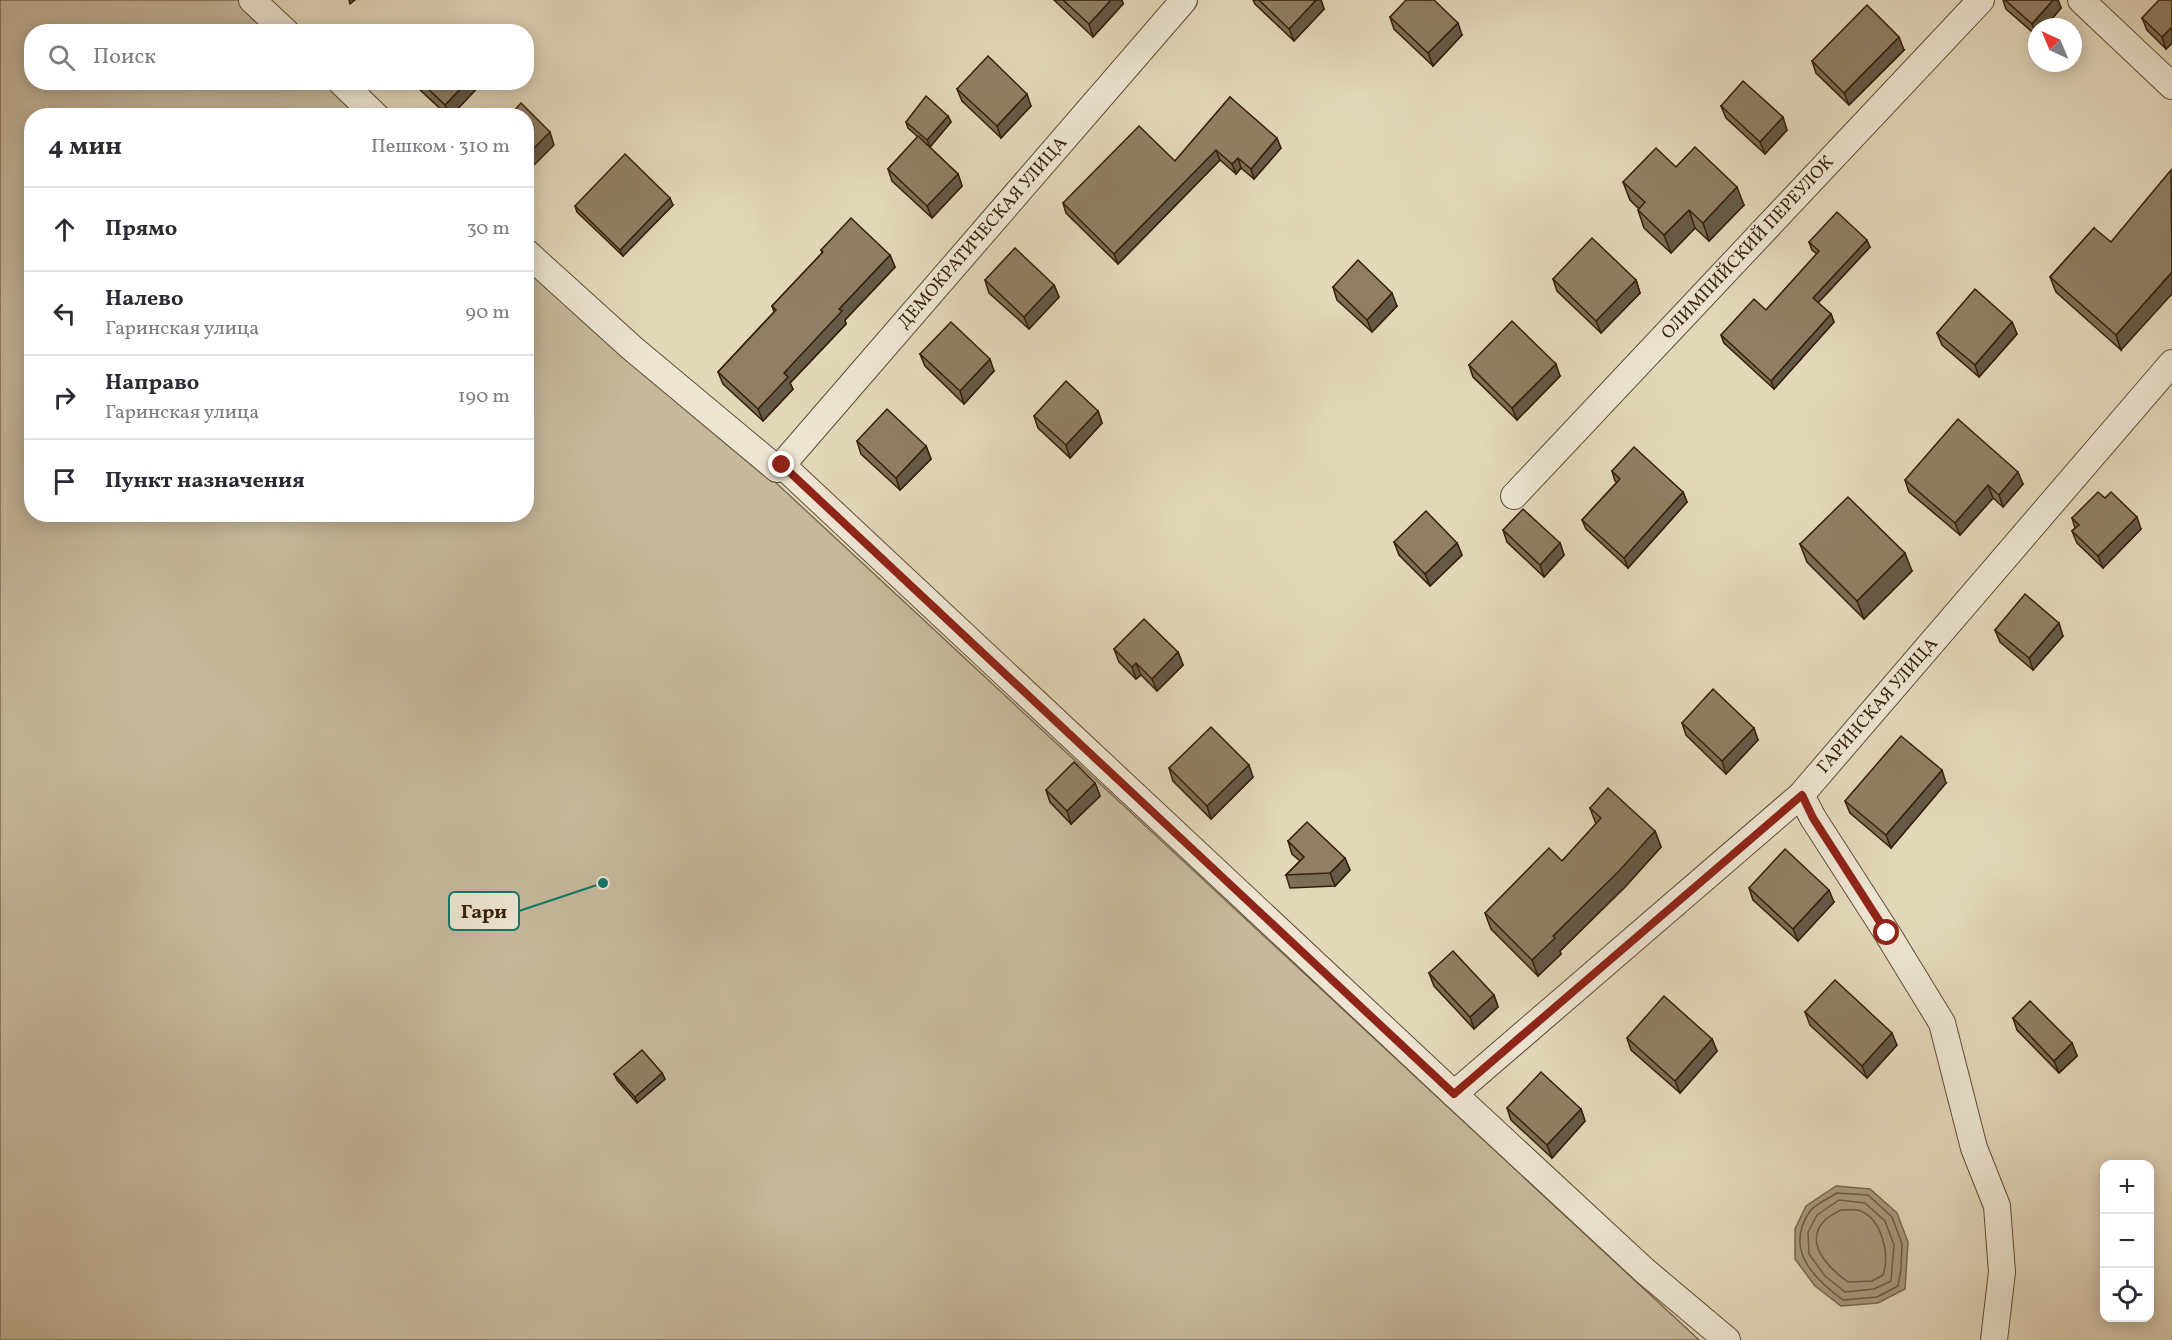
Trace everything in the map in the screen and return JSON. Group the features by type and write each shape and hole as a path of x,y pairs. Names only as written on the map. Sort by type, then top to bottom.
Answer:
{"street":[{"path":"252,0 278,24"},
{"name":"ДЕМОКРАТИЧЕСКАЯ УЛИЦА","path":"779,467 1184,0"},
{"name":"ОЛИМПИЙСКИЙ ПЕРЕУЛОК","path":"1514,496 1981,0"},
{"path":"2080,0 2172,86"},
{"path":"349,90 368,108"},
{"path":"534,259 632,348 779,467 1645,1270 1727,1340"},
{"name":"ГАРИНСКАЯ УЛИЦА","path":"1454,1094 1802,795 2172,363"},
{"path":"1802,795 1813,818 1942,1023 1974,1148 1997,1206 2002,1272 1994,1340"}],"shaded area":[{"path":"0,0 263,0 289,24 24,24 24,90 359,90 378,108 24,108 24,522 534,522 534,255 773,480 1699,1340 0,1340"}],"water":[{"path":"1836,1186 1870,1189 1897,1213 1908,1242 1905,1289 1878,1303 1841,1306 1815,1286 1795,1259 1795,1229 1806,1206"}],"building":[{"path":"1063,0 1111,0 1089,24"},
{"path":"1259,0 1316,0 1289,29"},
{"path":"1406,0 1434,0 1458,23 1428,53 1390,17"},
{"path":"2005,0 2053,0 2037,18 2028,18 2028,20"},
{"path":"2159,0 2172,0 2172,29 2162,37 2142,18"},
{"path":"1867,5 1899,37 1844,93 1812,61"},
{"path":"988,56 1027,94 997,126 957,89"},
{"path":"1743,81 1783,117 1760,142 1721,106"},
{"path":"429,90 459,90 445,105"},
{"path":"926,96 948,116 927,140 906,122"},
{"path":"1230,97 1277,138 1251,169 1238,158 1232,164 1216,150 1114,254 1063,203 1139,126 1175,161"},
{"path":"521,103 526,108 516,108"},
{"path":"534,116 550,132 534,148"},
{"path":"918,136 958,174 927,206 888,169"},
{"path":"1695,147 1737,187 1703,223 1689,210 1664,235 1638,210 1645,202 1623,182 1656,148 1676,167"},
{"path":"625,154 670,198 620,250 575,206"},
{"path":"2171,170 2172,272 2116,335 2050,277 2094,228 2111,242"},
{"path":"1837,212 1867,240 1813,298 1831,314 1771,381 1721,335 1754,299 1766,310 1819,251 1809,242"},
{"path":"851,218 890,255 839,309 842,311 784,373 788,377 758,409 718,372 776,310 772,306 823,252 821,250"},
{"path":"1592,238 1636,280 1596,321 1553,279"},
{"path":"1015,248 1054,285 1024,317 985,280"},
{"path":"1358,260 1392,293 1367,320 1333,287"},
{"path":"1975,289 2012,322 1975,365 1937,333"},
{"path":"1512,321 1556,364 1512,408 1469,365"},
{"path":"951,322 990,359 960,391 920,354"},
{"path":"1066,381 1098,411 1066,445 1034,416"},
{"path":"887,409 926,446 896,478 857,441"},
{"path":"1958,419 2018,472 1999,495 1988,485 1955,523 1905,480"},
{"path":"1634,447 1683,492 1624,558 1582,520 1620,479 1612,471"},
{"path":"2098,492 2105,498 2111,492 2137,517 2098,556 2072,531 2079,525 2072,518"},
{"path":"1848,497 1905,553 1857,601 1800,544"},
{"path":"1523,509 1560,543 1540,565 1503,530"},
{"path":"1426,511 1457,543 1425,574 1394,542"},
{"path":"2025,594 2059,623 2029,658 1995,630"},
{"path":"1144,619 1178,652 1152,679 1136,663 1132,667 1114,649"},
{"path":"1713,689 1754,728 1722,761 1682,723"},
{"path":"1211,727 1249,765 1207,806 1169,768"},
{"path":"1901,736 1942,770 1886,835 1845,801"},
{"path":"1074,762 1095,783 1067,811 1046,790"},
{"path":"1608,788 1655,831 1532,960 1485,913 1549,848 1562,861 1601,818 1590,808"},
{"path":"1307,822 1345,858 1330,873 1286,875 1304,857 1288,841"},
{"path":"1785,849 1829,890 1793,929 1749,888"},
{"path":"1453,951 1494,995 1470,1017 1429,973"},
{"path":"1835,980 1892,1033 1862,1066 1805,1012"},
{"path":"1664,996 1712,1039 1675,1081 1627,1038"},
{"path":"2030,1001 2072,1043 2054,1061 2013,1018"},
{"path":"642,1050 662,1073 635,1097 614,1074"},
{"path":"1541,1072 1581,1109 1547,1145 1507,1108"}],"place":[{"name":"Гари","path":"603,883"}],"route":[{"path":"782,465 1454,1094 1802,795 1813,818 1887,933"}]}
